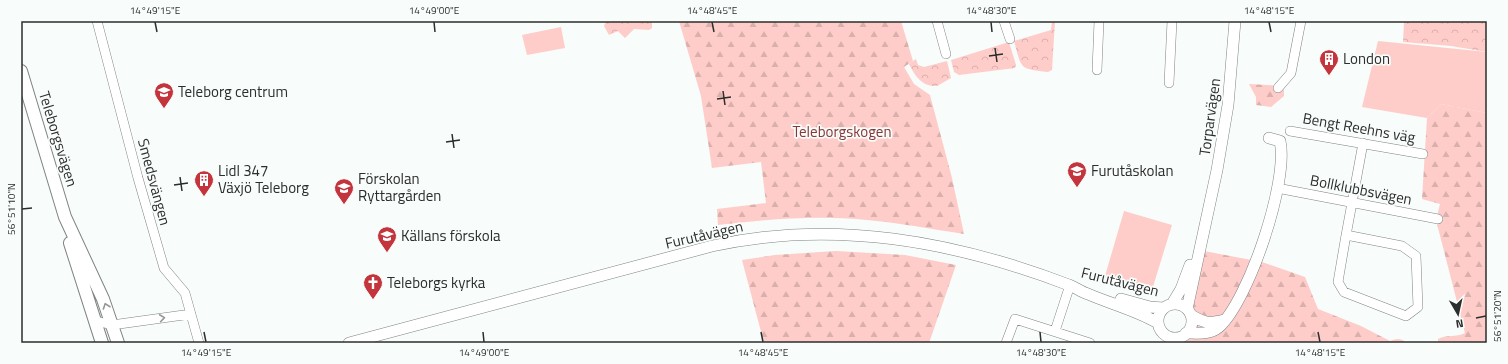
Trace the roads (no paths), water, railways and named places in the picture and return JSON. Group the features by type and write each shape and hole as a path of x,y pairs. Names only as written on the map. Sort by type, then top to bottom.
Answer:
{"main road":[{"name":"Teleborgsvägen","path":"21,71 65,217 103,299 118,343"},
{"name":"Teleborgsvägen","path":"65,217 66,231 102,343"},
{"name":"Teleborgsvägen","path":"96,321 106,343"}],"street":[{"name":"Smedsvängen","path":"97,21 138,178 164,268 185,292 199,343"},
{"path":"937,21 946,54"},
{"path":"1004,21 1010,39"},
{"path":"1097,70 1099,21"},
{"path":"1169,83 1172,21"},
{"name":"Torparvägen","path":"1167,306 1187,273 1206,217 1217,170 1228,105 1235,21"},
{"path":"1278,88 1291,73 1301,21"},
{"name":"Bengt Reehns väg","path":"1290,131 1423,154"},
{"path":"1224,320 1212,323 1202,322 1178,304 1167,306 1159,314 1160,333 1167,337 1179,338 1211,332 1219,327 1233,308 1251,274 1277,188 1282,148 1280,141 1270,138"},
{"path":"1346,235 1402,246 1416,256 1418,307 1406,316 1344,292 1338,282 1346,235 1363,143"},
{"name":"Bollklubbsvägen","path":"1277,188 1438,219"},
{"name":"Torparvägen","path":"1189,312 1206,217"},
{"name":"Furutåvägen","path":"348,343 712,246 761,238 834,235 880,236 931,243 991,258 1070,285 1089,288 1137,304 1167,306"},
{"path":"1055,331 1070,285"},
{"name":"Furutåvägen","path":"1070,285 1086,294 1146,316 1160,333"},
{"path":"1179,338 1191,325 1189,312"},
{"path":"96,321 112,325 191,314"},
{"path":"1006,343 1015,319 1090,343"}],"place":[{"name":"London","path":"1329,76"},
{"name":"Teleborg centrum","path":"164,109"},
{"name":"Furutåskolan","path":"1077,188"},
{"name":"Lidl 347 Växjö Teleborg","path":"204,197"},
{"name":"Förskolan Ryttargården","path":"344,205"},
{"name":"Källans förskola","path":"387,253"},
{"name":"Teleborgs kyrka","path":"373,300"}],"park label":[{"name":"Teleborgskogen","path":"842,132"}]}
